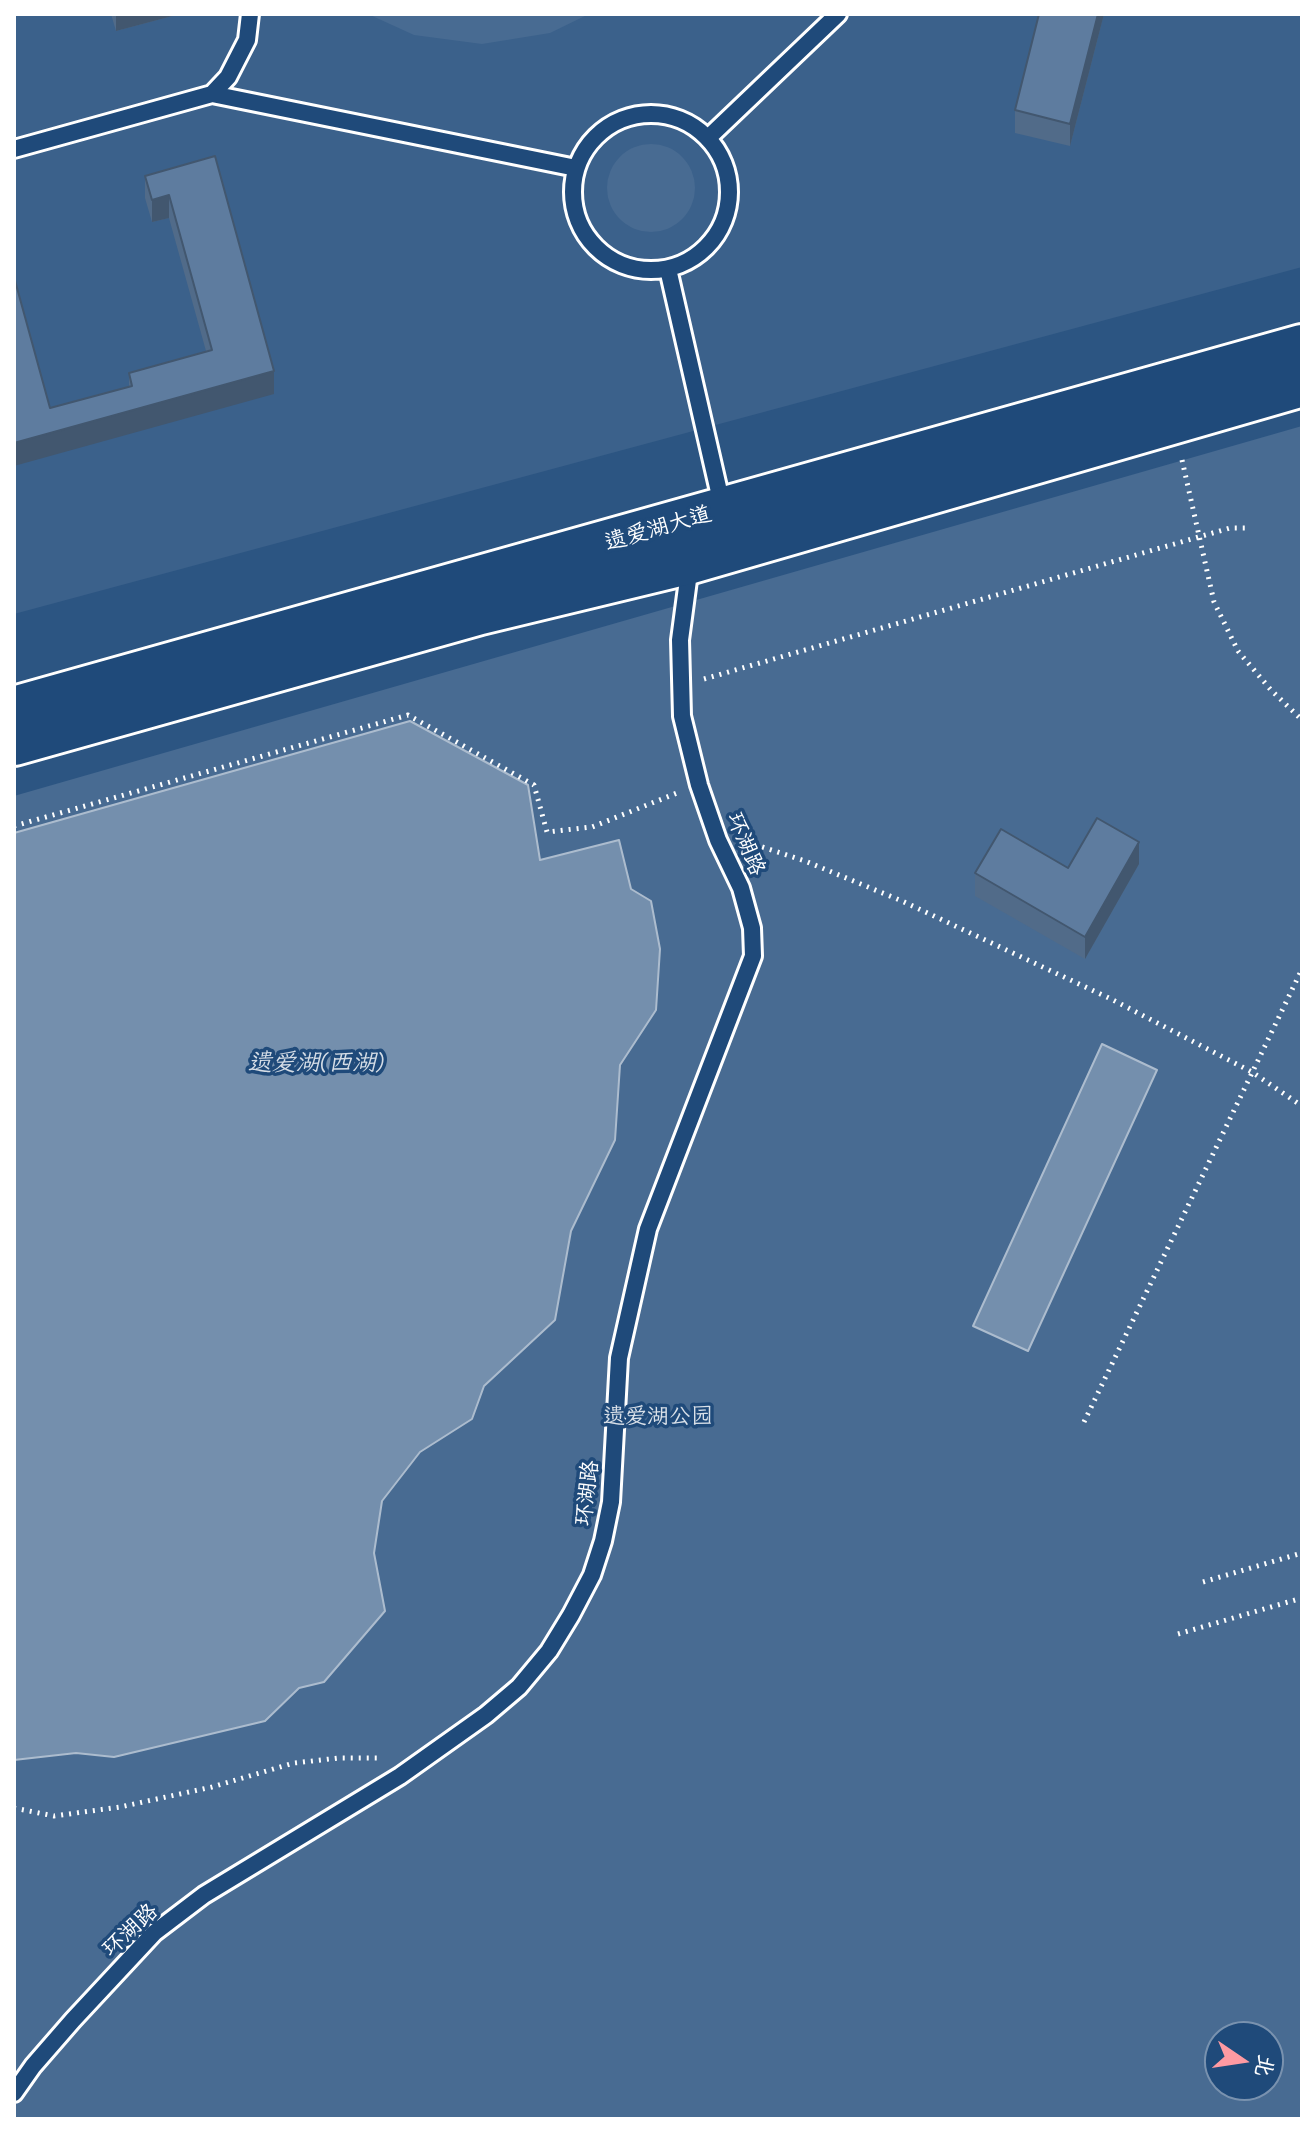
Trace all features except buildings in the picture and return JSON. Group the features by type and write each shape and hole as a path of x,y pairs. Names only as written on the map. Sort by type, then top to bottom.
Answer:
{"main road":[{"name":"遗爱湖大道","path":"14,743 480,612 696,534 1302,347"},
{"name":"遗爱湖大道","path":"14,709 696,534 1173,420 1302,384"}],"lane":[{"path":"212,94 228,77 247,40 250,14"},
{"path":"708,138 838,14"},
{"path":"14,149 212,94 576,168"},
{"path":"654,113 674,116 708,138 720,155 727,174 729,195 726,215 717,234 704,250 687,262 668,269 647,271 608,259 593,245 581,229 574,209 572,189 584,150 597,134 614,122 634,115 654,113"},
{"path":"668,269 696,534"},
{"name":"环湖路","path":"14,2093 73,2020 154,1933 204,1895 400,1776 486,1715 519,1687 549,1651 592,1575 611,1502 619,1358 648,1229 753,956 752,928 741,888 715,831 699,785 682,716 680,640 696,534"}],"path":[{"path":"1173,420 1214,602 1238,651 1302,720"},
{"path":"681,685 1230,528 1249,528"},
{"path":"14,826 408,715 534,785 547,832 592,827 699,785"},
{"path":"715,831 805,861 902,901 1111,999 1252,1072 1302,1106"},
{"path":"1084,1422 1302,969"},
{"path":"1203,1582 1302,1553"},
{"path":"1178,1634 1302,1598"},
{"path":"14,1808 54,1816 120,1807 212,1787 294,1763 339,1758 425,1758"}],"shaded area":[{"path":"14,14 1302,14 1302,267 14,614"}],"green space":[{"path":"368,14 589,14 550,33 482,44 414,35"},
{"path":"642,144 660,144 676,151 688,163 695,179 695,197 688,213 676,225 660,232 642,232 626,225 614,213 607,197 607,179 614,163 626,151"},
{"name":"遗爱湖公园","path":"1302,426 1302,2119 14,2119 14,796"}],"water":[{"name":"遗爱湖(西湖)","path":"410,721 528,785 540,860 619,840 631,889 651,901 660,949 656,1010 620,1065 615,1140 571,1231 555,1320 484,1386 472,1419 420,1452 382,1501 374,1553 385,1611 324,1682 299,1688 265,1721 114,1757 76,1753 14,1760 14,833"},
{"path":"1102,1044 1157,1070 1028,1351 973,1326"}]}
